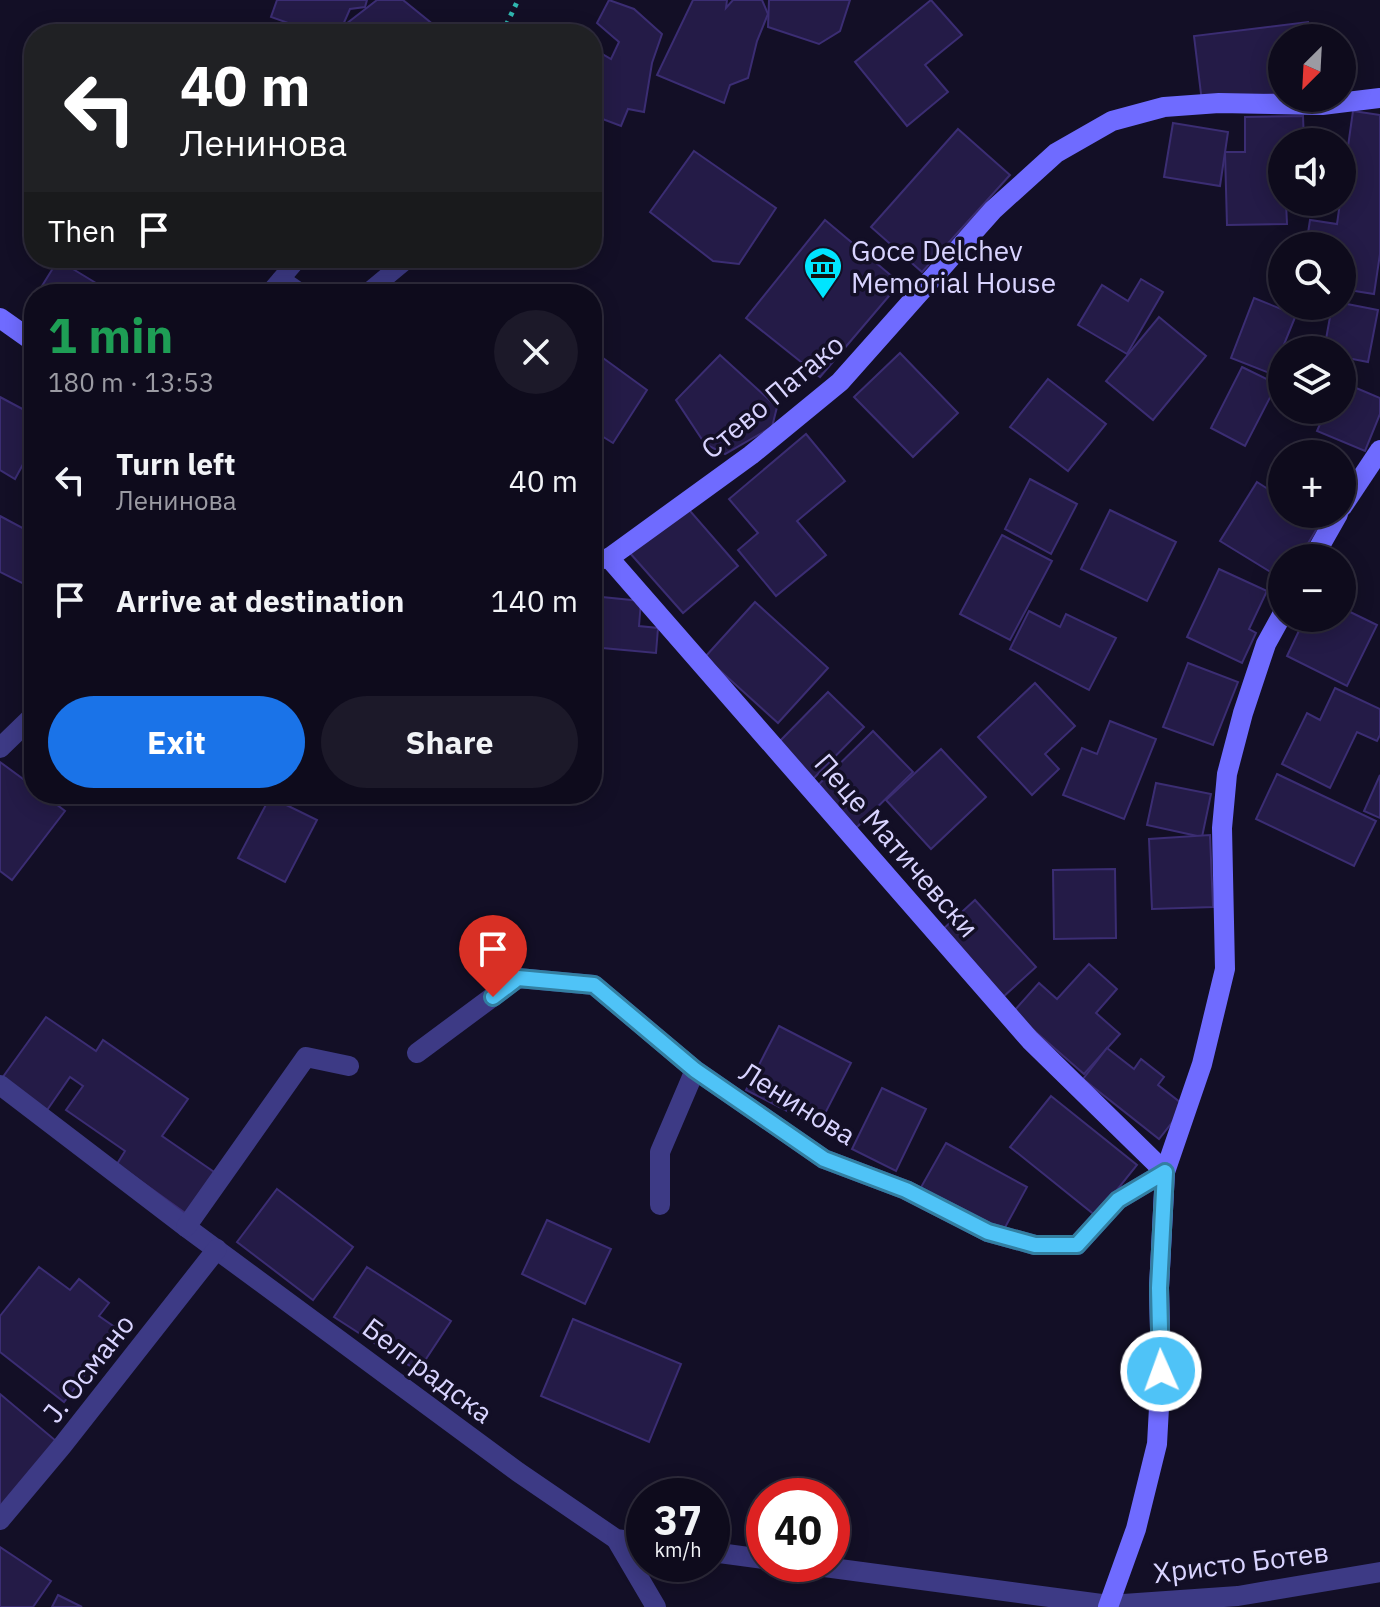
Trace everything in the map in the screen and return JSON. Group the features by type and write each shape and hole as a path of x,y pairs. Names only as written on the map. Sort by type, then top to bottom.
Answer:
{"street":[{"name":"Стево Патако","path":"602,559 751,455 840,382 993,210 1056,153 1112,121 1164,107 1219,103 1322,105 1380,98"},
{"path":"0,318 24,335"},
{"path":"1356,486 1380,450"},
{"name":"Пеце Матичевски","path":"602,562 1030,1040 1165,1172"},
{"path":"850,1571 1108,1606 1136,1529 1157,1444 1161,1371 1159,1288 1165,1172 1202,1064 1225,969 1222,828 1227,774 1266,644 1273,632"},
{"path":"0,748 24,725"},
{"name":"Ленинова","path":"417,1053 518,978 594,985 695,1070 824,1159 906,1190 988,1232 1035,1245 1077,1245 1118,1200 1165,1172"},
{"path":"186,1227 306,1057 349,1066"},
{"path":"660,1205 660,1152 695,1070"},
{"name":"Белградска","path":"0,1085 186,1227 518,1472 616,1539 626,1540"},
{"name":"Ј. Османо","path":"0,1520 217,1249"},
{"path":"616,1539 656,1607"},
{"name":"Христо Ботев","path":"1108,1606 1238,1596 1380,1572"}],"lane":[{"path":"277,284 290,268"},
{"path":"378,284 397,268"},
{"path":"281,279 288,284"}],"path":[{"path":"507,24 518,0"}],"building":[{"path":"277,0 367,0 365,7 350,9 343,24 291,24 271,17"},
{"path":"377,0 403,0 433,24 346,24"},
{"path":"609,0 634,9 662,34 652,63 644,112 628,109 621,126 602,119 602,54 611,59 619,42 602,24 597,23"},
{"path":"693,0 727,0 726,8 733,0 762,0 768,14 757,41 748,78 730,85 724,103 657,75"},
{"path":"769,0 850,0 840,31 819,44 768,27"},
{"path":"931,0 962,35 925,65 948,92 907,126 855,62"},
{"path":"1268,27 1268,95 1202,102 1194,36"},
{"path":"1353,112 1380,115 1380,254 1374,294 1356,291 1356,232 1308,232 1310,220 1337,224 1338,216 1356,216 1356,128 1351,128"},
{"path":"1303,116 1303,128 1268,128 1268,216 1287,216 1287,224 1227,225 1225,152 1245,152 1245,117"},
{"path":"1173,123 1228,132 1220,186 1164,177"},
{"path":"958,129 1010,175 922,272 871,227"},
{"path":"694,151 776,208 739,264 713,261 650,212"},
{"name":"Goce Delchev Memorial House","path":"825,220 900,283 820,377 746,318"},
{"path":"53,268 71,268 98,284 43,284"},
{"path":"1141,279 1163,292 1127,354 1078,325 1102,285 1128,301"},
{"path":"1254,298 1268,304 1268,320 1294,320 1287,336 1268,336 1268,372 1231,358"},
{"path":"1356,306 1378,310 1368,362 1356,360 1356,336 1327,336 1329,320 1356,320"},
{"path":"1159,317 1206,356 1153,420 1106,381"},
{"path":"900,353 958,413 913,457 854,397"},
{"path":"720,355 777,407 772,427 725,454 705,444 676,400"},
{"path":"602,357 647,390 613,443 602,436"},
{"path":"1242,367 1268,380 1268,401 1245,446 1211,428"},
{"path":"1048,379 1106,424 1068,471 1010,427"},
{"path":"1356,388 1380,398 1380,414 1365,451 1356,447 1356,440 1339,440 1317,431 1320,424 1356,424"},
{"path":"0,397 24,410 24,462 15,479 0,470"},
{"path":"806,434 845,481 797,521 826,555 776,596 738,550 758,533 729,499"},
{"path":"1030,479 1077,504 1051,554 1005,529"},
{"path":"1257,482 1268,489 1268,528 1317,528 1308,544 1268,544 1268,570 1220,541"},
{"path":"684,504 738,566 683,613 629,552"},
{"path":"1110,510 1176,542 1147,601 1081,569"},
{"path":"0,516 24,529 24,584 0,572"},
{"path":"1002,535 1052,561 1010,640 960,614"},
{"path":"1219,569 1267,591 1249,629 1256,633 1242,663 1187,637"},
{"path":"602,597 641,601 639,626 658,628 656,653 602,648"},
{"path":"755,602 828,668 778,723 705,657"},
{"path":"1029,611 1060,627 1066,614 1116,638 1089,690 1010,649"},
{"path":"1356,615 1377,625 1347,686 1287,656 1298,632 1356,632"},
{"path":"1188,663 1238,682 1213,745 1163,727"},
{"path":"1035,683 1075,726 1045,754 1059,769 1032,795 978,737"},
{"path":"1335,688 1380,709 1380,735 1377,741 1357,732 1330,788 1282,764 1307,713 1320,720"},
{"path":"828,692 864,727 812,780 776,745"},
{"path":"1110,721 1156,739 1124,819 1063,795 1082,748 1097,754"},
{"path":"873,731 913,772 853,831 813,790"},
{"path":"941,749 986,797 931,849 886,800"},
{"path":"0,762 24,780 24,804 56,804 65,811 12,880 0,871"},
{"path":"1277,774 1376,821 1354,866 1256,819"},
{"path":"1380,775 1380,818 1364,811"},
{"path":"1156,783 1211,794 1202,837 1147,825"},
{"path":"266,804 284,804 317,820 285,882 238,858"},
{"path":"1210,835 1213,907 1152,909 1149,839"},
{"path":"1115,869 1116,938 1054,939 1053,870"},
{"path":"975,900 1036,967 1003,997 942,930"},
{"path":"1089,964 1117,989 1096,1013 1120,1034 1084,1074 1013,1012 1039,983 1057,999"},
{"path":"46,1017 96,1051 103,1040 188,1099 162,1136 217,1174 188,1215 117,1164 125,1151 66,1110 83,1086 70,1077 45,1113 0,1081"},
{"path":"779,1026 851,1063 818,1127 746,1090"},
{"path":"1107,1048 1134,1069 1141,1059 1164,1077 1158,1085 1185,1106 1159,1139 1083,1079"},
{"path":"882,1088 926,1109 896,1171 852,1149"},
{"path":"1051,1096 1137,1165 1096,1216 1010,1147"},
{"path":"946,1143 1027,1187 1002,1233 920,1189"},
{"path":"277,1189 353,1247 313,1300 237,1242"},
{"path":"547,1220 611,1249 585,1304 522,1274"},
{"path":"39,1267 70,1290 79,1279 109,1303 99,1316 119,1330 64,1402 0,1352 0,1316"},
{"path":"367,1267 451,1321 418,1371 334,1317"},
{"path":"573,1319 681,1364 649,1442 541,1396"},
{"path":"0,1394 62,1446 0,1520"},
{"path":"0,1547 51,1581 33,1607 0,1607"},
{"path":"58,1595 82,1607 52,1607"}],"place":[{"name":"Goce Delchev Memorial House","path":"823,300"}],"route":[{"path":"493,997 518,978 594,985 695,1070 824,1159 906,1190 988,1232 1035,1245 1077,1245 1118,1200 1165,1172 1159,1288 1161,1371"}]}
